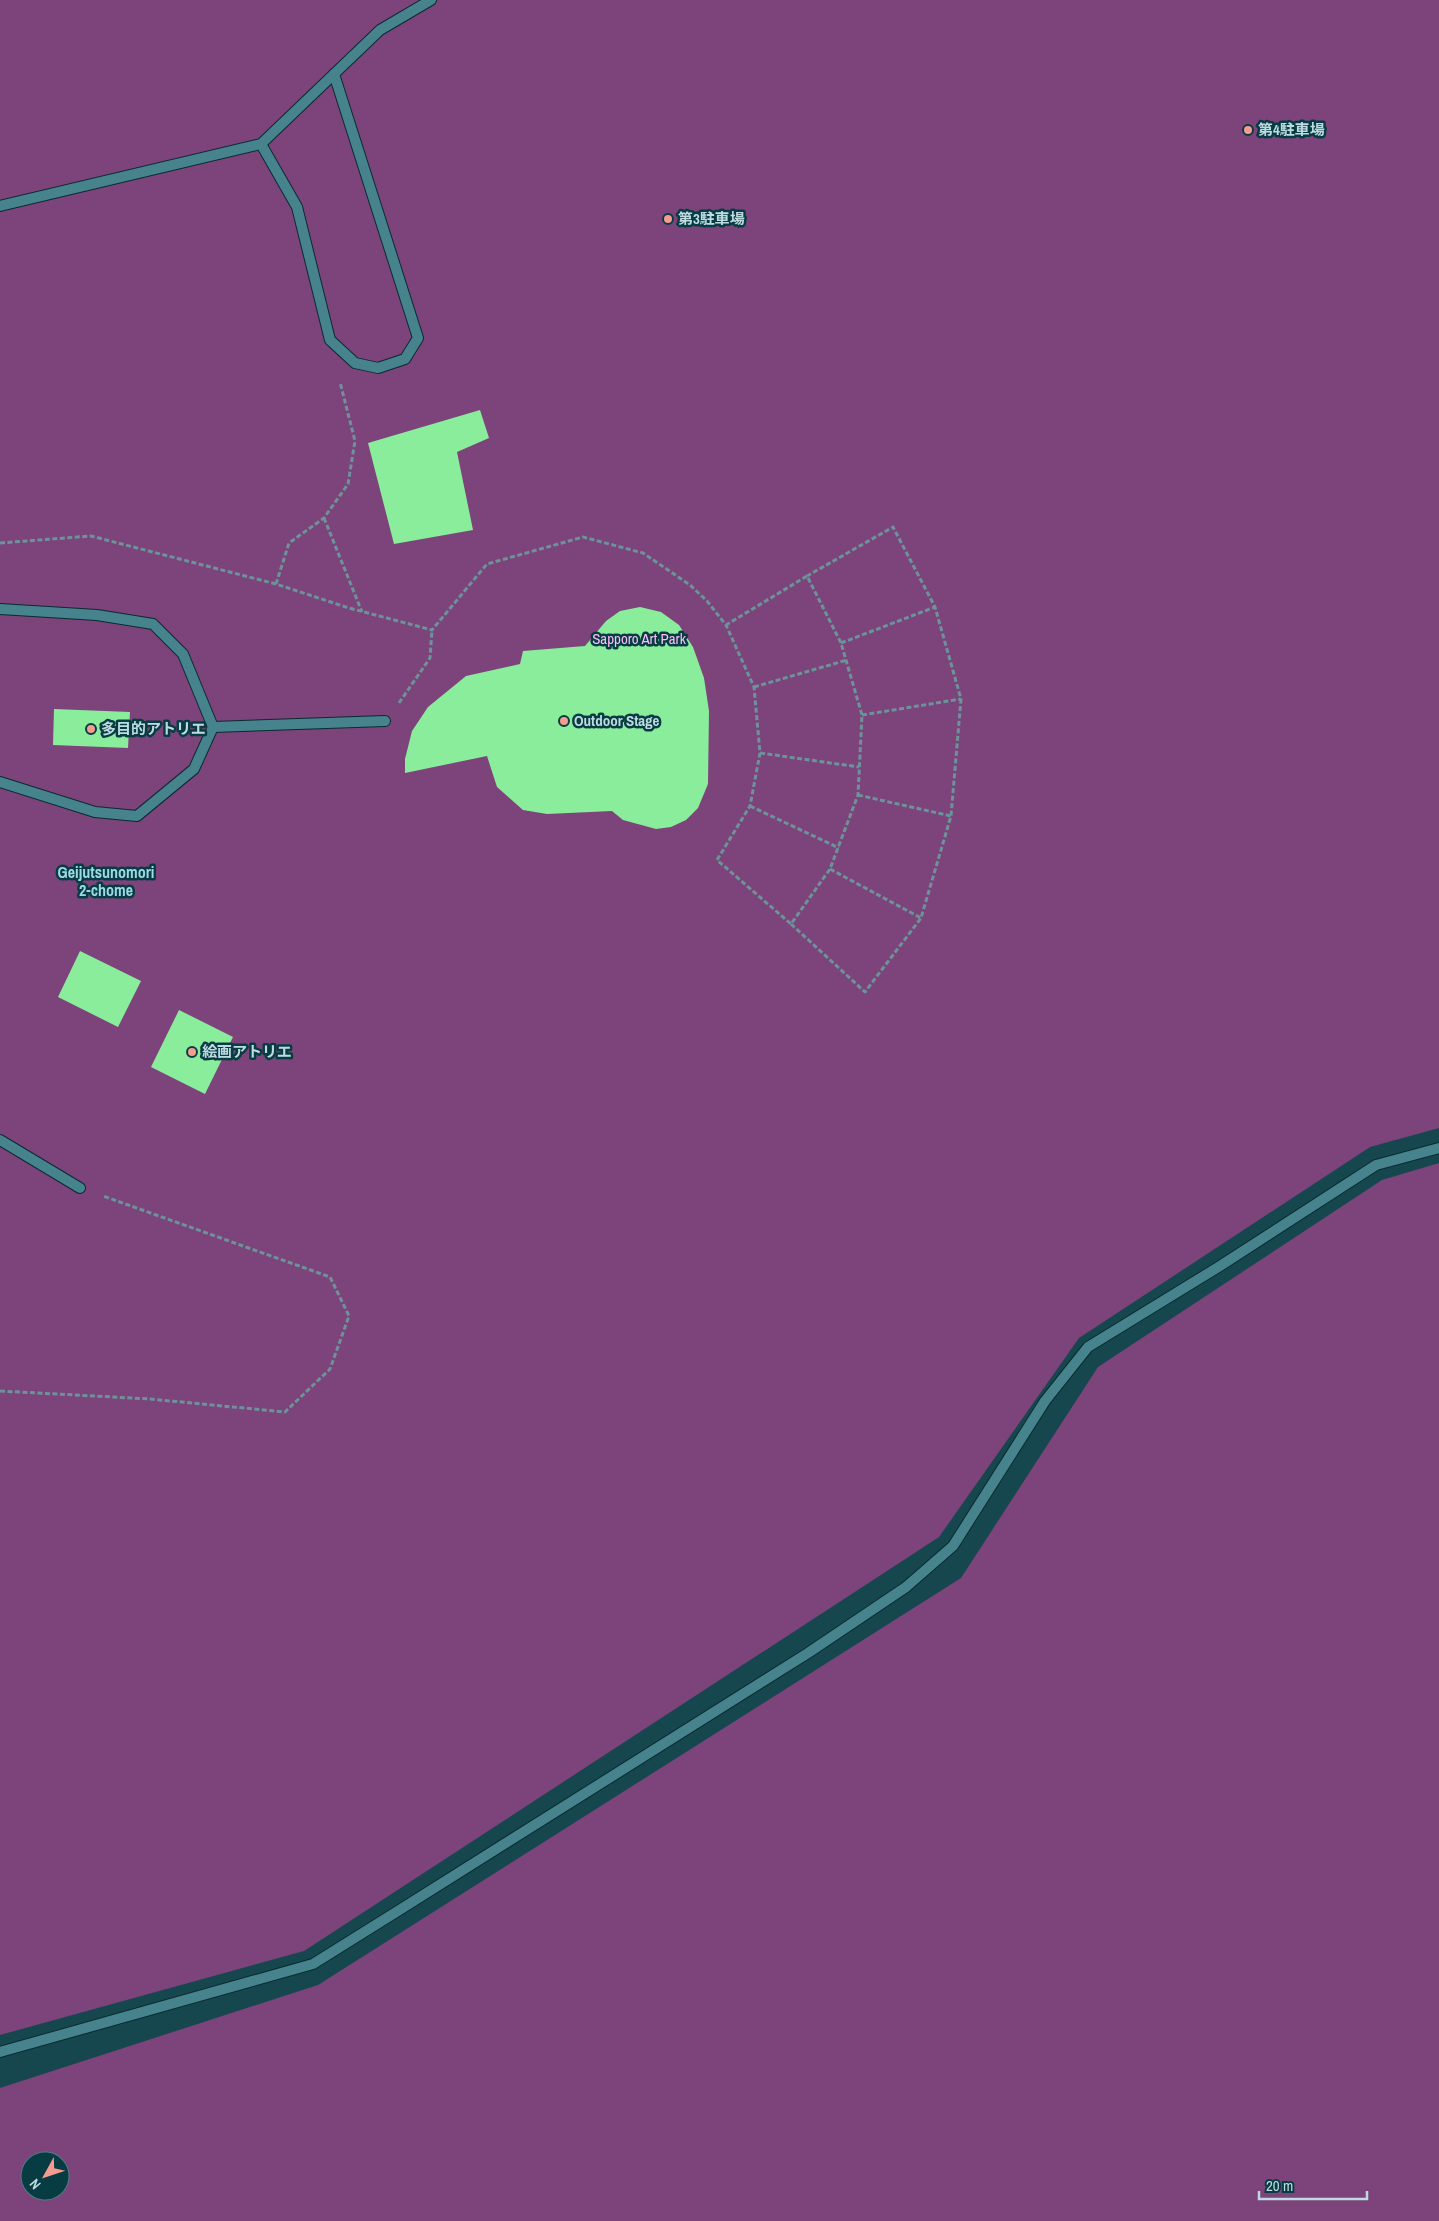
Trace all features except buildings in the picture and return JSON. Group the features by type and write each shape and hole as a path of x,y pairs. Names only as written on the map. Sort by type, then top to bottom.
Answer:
{"street":[{"path":"0,206 261,144 380,30 430,0"},
{"path":"261,144 297,207 330,340 355,363 378,368 405,359 418,338 334,74"},
{"path":"0,609 97,615 153,624 183,654 213,726 194,769 137,816 95,812 0,782"},
{"path":"213,726 386,721"},
{"path":"0,1140 80,1188"},
{"path":"0,2052 313,1964 401,1909 808,1653 906,1587 953,1546 1045,1402 1088,1347 1220,1266 1376,1165 1439,1148"}],"path":[{"path":"276,584 289,543 324,518 348,484 355,441 330,340"},
{"path":"324,518 362,612"},
{"path":"386,721 430,658 432,630 487,564 583,538 643,553 690,585 707,601 726,625 754,687 760,753 750,806 717,860 865,992 920,918 951,816 961,699 935,607 893,527 726,625"},
{"path":"0,543 91,536 276,584 362,612 432,630"},
{"path":"791,924 830,869 858,795 862,715 841,643 807,576"},
{"path":"841,643 935,607"},
{"path":"754,687 847,660"},
{"path":"862,715 961,699"},
{"path":"760,753 859,767"},
{"path":"858,795 951,816"},
{"path":"750,806 839,848"},
{"path":"830,869 920,918"},
{"path":"0,1391 150,1399 285,1412 330,1369 349,1316 330,1277 80,1188"}],"green space":[{"name":"Sapporo Art Park","path":"0,0 1439,0 1439,1128 1370,1147 1079,1338 939,1537 304,1951 0,2035"},
{"path":"1439,1163 1439,2221 0,2221 0,2088 318,1985 961,1578 1098,1367 1382,1180"}],"place":[{"name":"第4駐車場","path":"1248,130"},
{"name":"第3駐車場","path":"668,219"},
{"name":"Outdoor Stage","path":"564,721"},
{"name":"多目的アトリエ","path":"91,729"},
{"name":"絵画アトリエ","path":"192,1052"}],"district":[{"name":"Geijutsunomori 2-chome","path":"106,881"}]}
